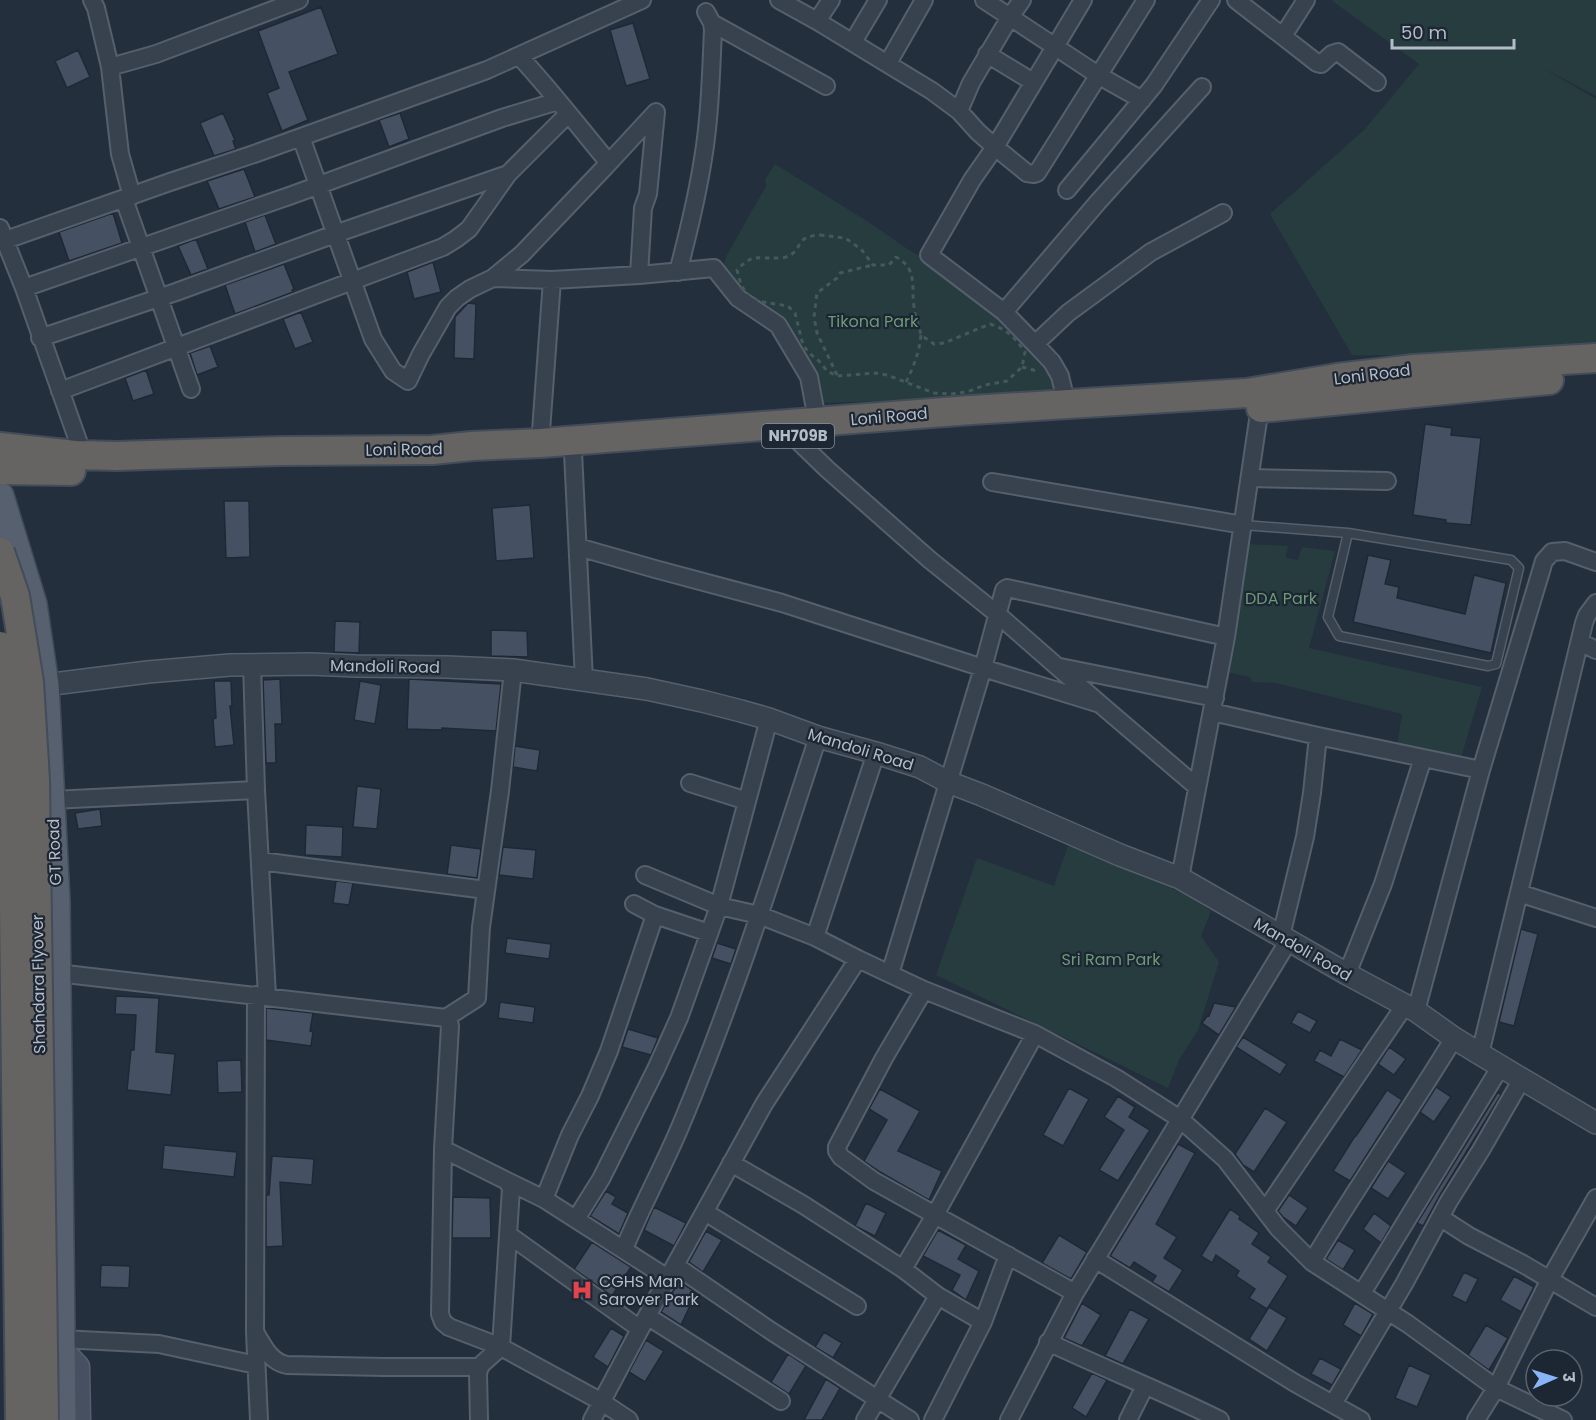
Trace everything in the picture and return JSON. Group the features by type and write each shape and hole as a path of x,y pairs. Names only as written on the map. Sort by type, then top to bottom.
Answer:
{"highway":[{"name":"Loni Road","path":"0,447 117,456 282,451 432,450 472,446 542,448 573,452 811,431 970,410 1246,393 1261,399 1414,369 1596,358"},
{"name":"Loni Road","path":"0,470 180,474 229,467 434,463 542,448 811,431 1034,423 1261,399 1596,376"},
{"name":"Shahdara Flyover","path":"0,552 15,596 29,682 35,780 44,1420"},
{"name":"Shahdara Flyover","path":"0,646 12,737 20,1420"}],"main road":[{"name":"GT Road","path":"0,496 33,604 45,685 56,900 61,1344"},
{"path":"61,1344 62,1420"},
{"path":"61,1344 77,1367 78,1420"}],"street":[{"path":"92,0 110,67 120,154 128,197 141,248 191,389"},
{"path":"110,67 156,54 299,0"},
{"path":"83,455 24,288 2,237 128,197 487,70 642,0"},
{"path":"779,0 932,91 959,111 995,147 1027,173 1034,174 1146,0"},
{"path":"817,21 831,0"},
{"path":"853,42 878,0"},
{"path":"888,63 924,0"},
{"path":"984,0 1098,75 1142,100"},
{"path":"959,111 987,54 1022,0"},
{"path":"1065,404 1060,376 1052,362 1004,312 929,255 972,180 995,147 1083,0"},
{"path":"1067,190 1142,100 1174,57 1211,0"},
{"path":"1236,0 1256,6 1283,36 1319,64 1338,52 1377,82"},
{"path":"1283,36 1306,0"},
{"path":"678,272 703,158 711,84 709,17 826,86"},
{"path":"987,54 1033,82"},
{"path":"519,56 604,157 606,161 604,167"},
{"path":"1004,312 1098,202 1202,87"},
{"path":"60,391 443,247 469,229 508,174 563,108"},
{"path":"24,288 318,186 502,118 563,108"},
{"path":"301,137 373,339 393,371 408,381 448,307 470,289 493,278 522,254 656,112 648,194 643,208 639,275"},
{"path":"40,338 508,174"},
{"path":"1035,344 1068,313 1151,252 1223,213"},
{"path":"493,278 552,279 639,275 714,268 738,298 778,325 809,377 811,431 827,469 930,560 996,613 1197,787"},
{"path":"542,448 541,431 552,279"},
{"path":"1180,878 1227,637 1261,399"},
{"path":"573,452 585,680"},
{"path":"1250,478 1387,481"},
{"path":"992,482 1243,525"},
{"path":"578,547 782,603 1100,704"},
{"path":"1265,1211 1411,1008 1544,561 1552,552 1565,551 1596,562"},
{"path":"890,974 983,668 1002,591 1005,588 1227,637"},
{"path":"1480,1054 1519,893 1586,637 1587,615 1596,603"},
{"path":"1586,637 1596,650"},
{"path":"252,664 260,861 261,996 255,1332 259,1420"},
{"name":"Mandoli Road","path":"45,685 148,672 252,664 513,670 647,689 769,719 818,737 920,767 948,782 1180,878 1411,1008 1454,1038 1596,1123"},
{"path":"1059,667 1213,705 1318,736 1481,770"},
{"path":"57,973 446,1018 477,998 481,927 500,791 513,670"},
{"path":"576,1219 601,1179 680,1018 719,906 769,719"},
{"path":"1009,1420 1048,1341 1075,1293 1285,938 1305,837 1318,736"},
{"path":"624,1249 682,1121 714,1039 759,915 818,737"},
{"path":"815,937 876,753"},
{"path":"1347,974 1385,877 1424,758"},
{"path":"690,783 747,801"},
{"path":"52,800 256,790"},
{"path":"260,861 486,890"},
{"path":"645,875 719,906 759,915 815,937 924,990 1035,1034 1116,1078 1180,1119 1225,1159 1278,1228 1312,1262 1362,1293 1496,1388 1563,1420"},
{"path":"1519,893 1596,918"},
{"path":"0,899 56,900"},
{"path":"634,904 655,915 710,933"},
{"path":"544,1199 570,1135 609,1051 655,915"},
{"path":"592,1420 765,1104 858,959"},
{"path":"924,990 879,1067 838,1143 837,1151 841,1157 874,1181 1075,1293"},
{"path":"446,1018 450,1026 443,1149 440,1314 443,1322 449,1328 501,1347 602,1401 629,1420"},
{"path":"903,1269 1035,1034"},
{"path":"1312,1262 1344,1208 1420,1095 1454,1038"},
{"path":"1362,1293 1501,1066"},
{"path":"1333,1404 1522,1078"},
{"path":"443,1149 544,1199 599,1235 672,1272 771,1331 910,1420"},
{"path":"731,1164 802,1204 903,1269 938,1296 983,1322"},
{"path":"479,1420 478,1373 480,1367 501,1347 512,1191 507,1181"},
{"path":"1476,1420 1496,1388 1550,1279 1596,1198"},
{"path":"705,1212 857,1306"},
{"path":"1441,1218 1468,1236 1550,1279 1596,1307"},
{"path":"509,1235 644,1323 781,1401"},
{"path":"933,1420 983,1322 1008,1255"},
{"path":"1095,1259 1295,1383 1361,1420"},
{"path":"865,1420 938,1296"},
{"path":"255,1332 273,1359 287,1365 480,1367"},
{"path":"1048,1341 1220,1420"},
{"path":"61,1344 159,1344 256,1365"},
{"path":"1128,1420 1145,1386"}],"lane":[{"path":"1243,525 1348,533 1511,560 1519,568 1496,664 1488,666 1339,636 1328,617 1348,533"}],"path":[{"path":"873,265 861,249 845,238 820,235 802,240 796,252 785,258 765,259 755,256 744,262 737,270 741,285 751,300 788,306 795,313 803,345 827,371 837,376 876,373 934,393 950,394 967,392 1007,381 1022,367 1025,352 1015,337 1003,328 990,324 944,343 934,344 921,335"},
{"path":"837,376 817,333 814,317 817,293 837,278 840,273 873,265 889,265 896,257 907,262 912,276 914,309 921,335 916,358 906,382"}],"green space":[{"path":"1331,0 1596,0 1596,96 1541,67 1596,99 1596,347 1443,354 1352,355 1270,214 1364,130 1419,64"},
{"name":"Tikona Park","path":"775,164 941,268 992,309 1053,372 1052,388 1048,393 817,402 813,380 722,268 766,186 765,179"},
{"name":"DDA Park","path":"1249,544 1288,546 1286,558 1298,560 1302,547 1335,551 1309,648 1482,687 1460,761 1397,746 1402,714 1276,683 1252,682 1250,677 1226,672"},
{"name":"Sri Ram Park","path":"1071,837 1191,898 1211,911 1201,936 1219,962 1198,1030 1179,1060 1168,1088 936,975 977,858 1054,886"}],"building":[{"path":"321,7 338,54 289,72 308,120 282,131 267,93 279,88 258,31"},
{"path":"633,23 650,79 626,86 610,30"},
{"path":"78,50 90,77 67,88 55,61"},
{"path":"223,113 235,140 233,141 236,149 214,156 200,123"},
{"path":"400,113 409,139 389,147 379,120"},
{"path":"244,169 255,197 219,209 207,181"},
{"path":"113,213 122,243 69,261 59,232"},
{"path":"265,215 276,244 255,252 245,222"},
{"path":"196,239 208,269 191,275 178,246"},
{"path":"433,262 441,292 414,299 407,272"},
{"path":"284,264 294,289 293,292 235,314 225,285"},
{"path":"468,303 476,304 474,359 454,358 455,317"},
{"path":"301,312 313,342 295,349 283,319"},
{"path":"210,346 218,367 197,375 190,353"},
{"path":"146,370 154,394 133,401 125,378"},
{"path":"1425,424 1452,428 1451,435 1481,438 1471,525 1446,523 1446,520 1413,515"},
{"path":"224,501 249,501 250,557 226,558"},
{"path":"530,505 534,558 496,561 492,508"},
{"path":"1368,555 1391,560 1385,584 1399,587 1397,598 1465,614 1474,575 1506,583 1491,653 1353,622"},
{"path":"335,621 360,622 359,653 334,652"},
{"path":"491,630 527,631 528,657 491,656"},
{"path":"280,679 282,724 275,724 276,763 266,763 263,680"},
{"path":"409,679 501,684 496,731 407,729"},
{"path":"214,681 231,681 232,706 230,706 234,745 215,747"},
{"path":"360,681 381,685 375,724 354,720"},
{"path":"515,746 540,750 537,771 513,767"},
{"path":"357,786 381,789 377,829 353,827"},
{"path":"100,809 102,826 78,829 75,813"},
{"path":"306,825 343,827 342,857 305,855"},
{"path":"451,845 481,849 477,878 447,874"},
{"path":"503,847 536,850 533,879 499,875"},
{"path":"336,881 353,883 349,905 333,903"},
{"path":"1521,929 1538,934 1514,1026 1499,1022"},
{"path":"507,938 551,944 549,959 505,953"},
{"path":"717,943 736,949 731,964 712,958"},
{"path":"116,996 159,998 156,1052 175,1054 171,1095 127,1090 131,1050 134,1050 136,1015 115,1014"},
{"path":"500,1002 535,1007 533,1023 498,1018"},
{"path":"1214,1003 1236,1007 1219,1035 1202,1023 1209,1016"},
{"path":"266,1008 313,1013 310,1031 313,1032 311,1046 266,1040"},
{"path":"1298,1011 1317,1021 1310,1033 1291,1023"},
{"path":"628,1029 658,1038 651,1055 622,1047"},
{"path":"1243,1037 1287,1064 1280,1075 1236,1047"},
{"path":"1340,1039 1362,1050 1344,1077 1314,1061 1320,1050 1331,1056"},
{"path":"1389,1047 1406,1059 1394,1075 1378,1064"},
{"path":"241,1060 242,1092 218,1093 217,1061"},
{"path":"1436,1087 1451,1097 1434,1122 1420,1112"},
{"path":"1069,1088 1089,1099 1063,1146 1043,1135"},
{"path":"880,1089 920,1111 898,1151 942,1171 929,1200 864,1161 887,1120 869,1109"},
{"path":"1387,1090 1402,1100 1350,1181 1333,1171"},
{"path":"1498,1092 1501,1095 1423,1226 1417,1223"},
{"path":"1118,1096 1135,1107 1129,1117 1150,1130 1118,1181 1099,1170 1124,1130 1104,1117"},
{"path":"1265,1108 1287,1122 1254,1172 1243,1165 1235,1154"},
{"path":"1178,1144 1195,1153 1156,1224 1177,1237 1164,1258 1183,1270 1169,1292 1152,1282 1156,1276 1134,1262 1130,1268 1110,1256"},
{"path":"164,1145 237,1152 234,1177 162,1169"},
{"path":"272,1156 314,1159 312,1185 280,1182 283,1246 266,1247 266,1195 269,1195"},
{"path":"1388,1161 1406,1173 1388,1199 1371,1188"},
{"path":"606,1191 616,1197 612,1204 628,1213 619,1234 590,1216"},
{"path":"1289,1195 1308,1208 1296,1226 1278,1211"},
{"path":"453,1197 490,1198 491,1238 452,1238"},
{"path":"866,1203 886,1213 875,1236 855,1226"},
{"path":"654,1207 686,1223 674,1246 644,1230"},
{"path":"1230,1209 1240,1216 1239,1219 1259,1233 1252,1244 1271,1257 1268,1262 1288,1276 1267,1309 1249,1298 1255,1289 1236,1276 1239,1271 1216,1255 1212,1263 1201,1256"},
{"path":"1374,1213 1391,1226 1381,1243 1363,1229"},
{"path":"938,1230 966,1245 958,1259 979,1271 966,1300 952,1290 960,1275 923,1256"},
{"path":"706,1231 722,1240 703,1272 689,1262"},
{"path":"1059,1235 1087,1252 1071,1279 1042,1263"},
{"path":"1338,1240 1355,1250 1343,1270 1326,1259"},
{"path":"592,1242 631,1267 612,1296 574,1269"},
{"path":"101,1265 130,1266 129,1288 100,1287"},
{"path":"1464,1272 1478,1279 1466,1303 1452,1296"},
{"path":"1514,1276 1534,1287 1521,1312 1500,1300"},
{"path":"679,1281 696,1293 681,1325 661,1312"},
{"path":"1082,1303 1101,1315 1082,1346 1064,1338"},
{"path":"1355,1303 1373,1314 1361,1336 1343,1325"},
{"path":"1269,1307 1287,1318 1267,1351 1249,1339"},
{"path":"1130,1309 1149,1319 1123,1364 1105,1356"},
{"path":"1486,1325 1508,1338 1489,1370 1468,1355"},
{"path":"611,1328 624,1336 608,1367 593,1357"},
{"path":"824,1332 842,1343 833,1358 815,1347"},
{"path":"646,1340 664,1351 645,1382 629,1372"},
{"path":"788,1354 806,1366 789,1394 771,1382"},
{"path":"1320,1358 1341,1369 1332,1385 1311,1374"},
{"path":"1409,1365 1431,1375 1417,1407 1395,1398"},
{"path":"1092,1373 1107,1380 1086,1417 1072,1408"},
{"path":"826,1379 840,1388 822,1420 804,1420"}],"place":[{"name":"CGHS Man Sarover Park","path":"582,1290"}]}
